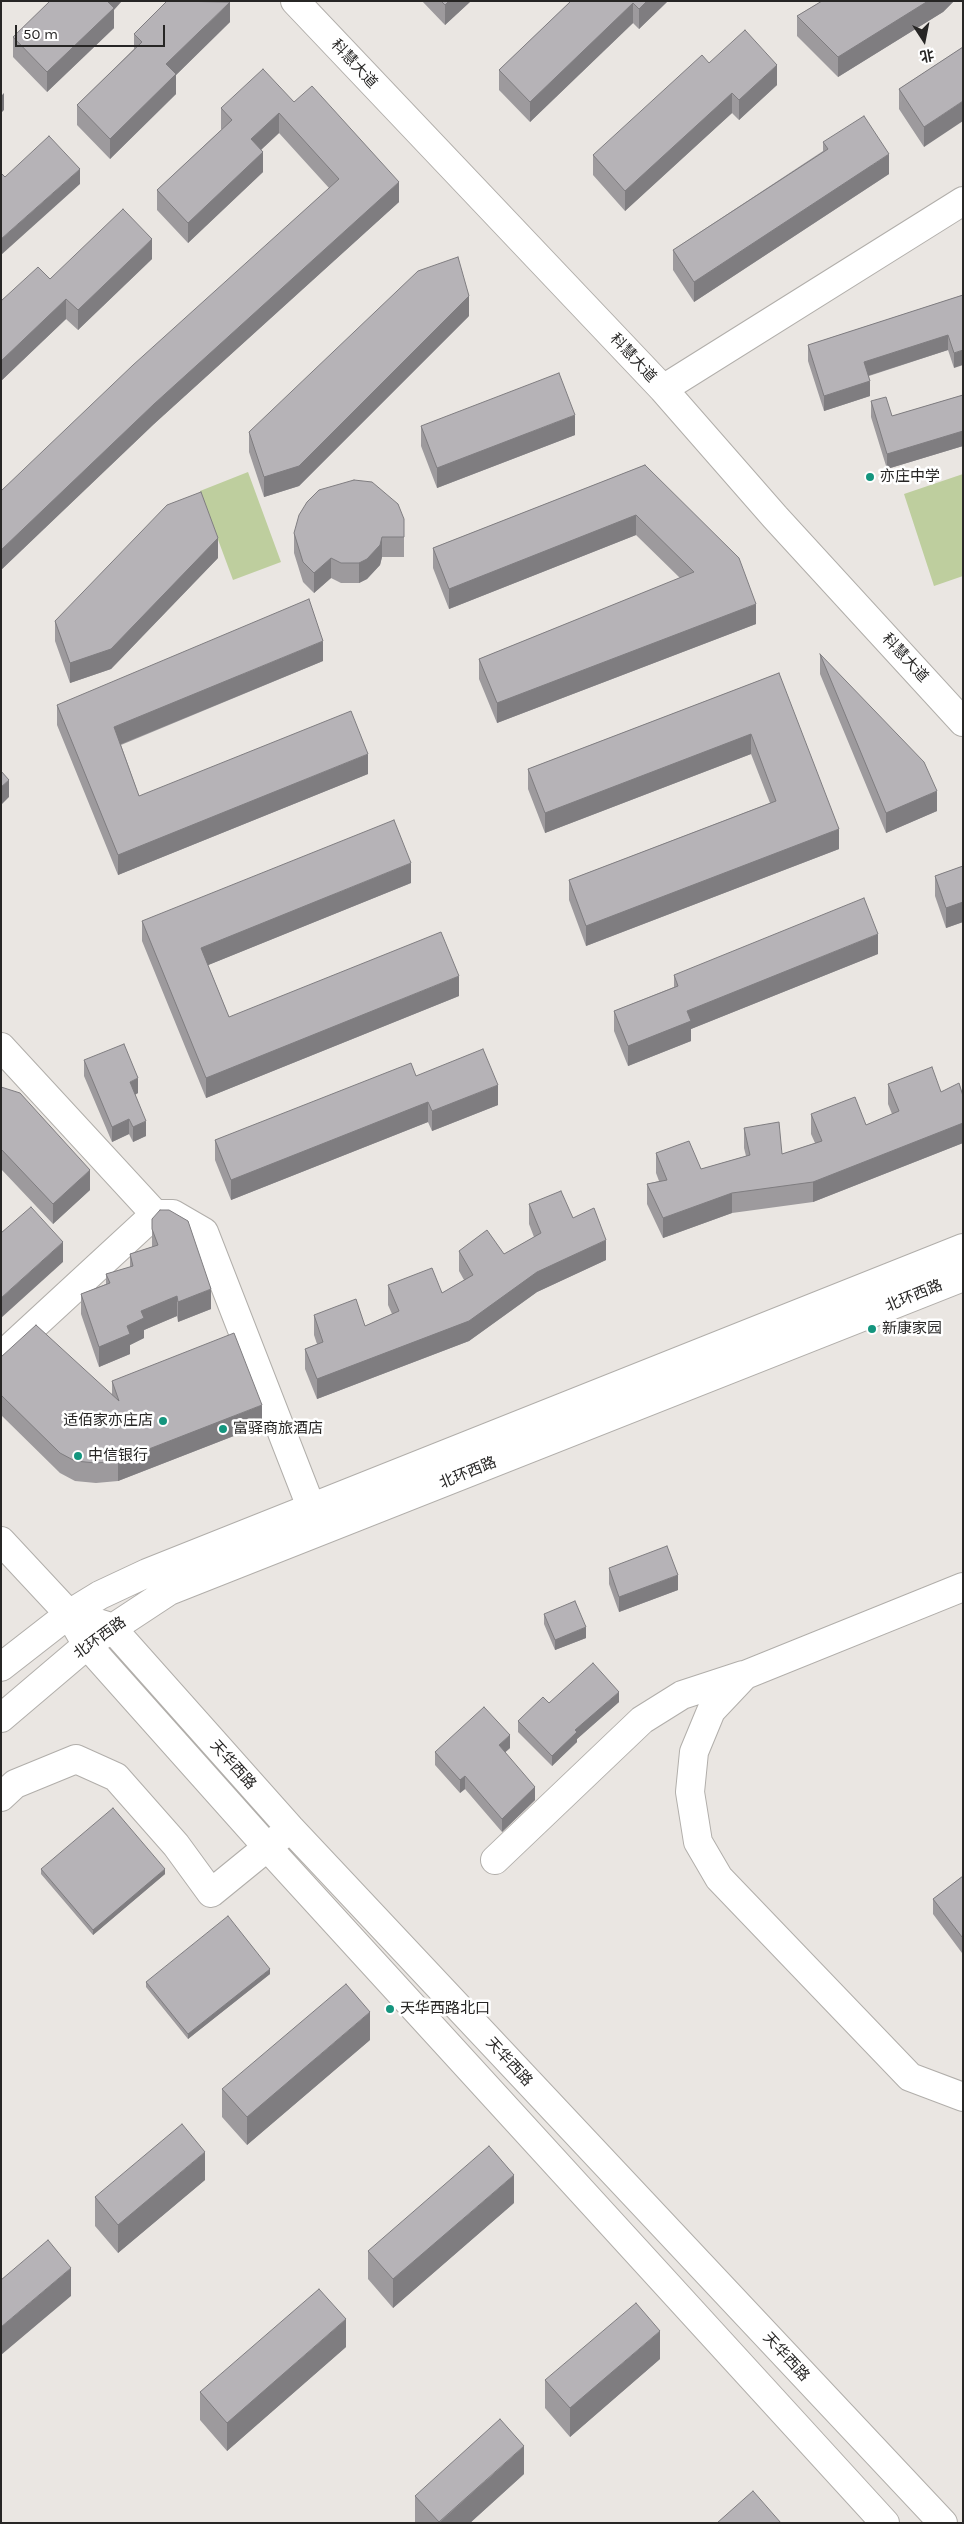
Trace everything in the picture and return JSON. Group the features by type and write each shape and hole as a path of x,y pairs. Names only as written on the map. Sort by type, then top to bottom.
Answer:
{"street":[{"name":"科慧大道","path":"295,1 663,389 782,525 963,722"},
{"path":"663,389 963,202"},
{"path":"1,1046 155,1214"},
{"path":"1,1356 155,1214 173,1214 204,1232 311,1507"},
{"name":"北环西路","path":"1,1667 69,1614 100,1595 146,1573 963,1248"},
{"name":"北环西路","path":"1,1718 87,1645 111,1627 169,1591 963,1277"},
{"name":"天华西路","path":"1,1541 69,1614 87,1645 268,1848 885,2523"},
{"path":"495,1860 642,1720 682,1694 744,1675 963,1588"},
{"name":"天华西路","path":"69,1614 111,1627 290,1828 943,2523"},
{"path":"744,1675 711,1711 694,1752 690,1792 698,1842 719,1878 910,2077 963,2097"},
{"path":"1,1797 15,1784 76,1759 116,1776 176,1844 211,1893 290,1828"}],"green space":[{"path":"248,472 281,562 233,580 200,491"},
{"path":"963,474 963,576 934,586 904,494"}],"building":[{"path":"50,1 107,1 114,8 47,72 13,37"},
{"path":"167,1 230,2 166,64 176,74 110,139 77,105 142,42 134,34"},
{"path":"441,1 449,1 445,5"},
{"path":"571,1 647,1 639,9 633,3 530,102 499,70"},
{"path":"822,1 928,1 838,57 797,16"},
{"path":"745,30 777,65 739,100 732,93 625,191 593,155 702,55 709,63"},
{"path":"963,47 963,101 924,127 899,89"},
{"path":"263,69 294,102 312,86 399,182 154,404 1,550 1,491 133,365 339,179 279,113 251,139 263,152 188,223 157,190 232,120 221,108"},
{"path":"864,116 889,154 694,282 673,250 828,149 823,142"},
{"path":"49,136 80,169 1,239 1,173 5,177"},
{"path":"123,209 152,239 78,310 66,299 1,361 1,301 38,267 50,279"},
{"path":"458,257 469,296 299,466 264,477 249,432 418,271"},
{"path":"963,295 963,350 954,353 948,335 864,362 870,381 824,396 808,345"},
{"path":"559,373 575,415 437,468 421,426"},
{"path":"963,395 963,431 887,454 871,401 886,397 892,416"},
{"path":"645,465 739,558 756,604 497,703 479,659 694,572 636,515 449,589 433,548"},
{"path":"354,480 372,482 398,504 404,519 404,537 382,537 380,545 367,559 359,563 341,563 331,558 314,573 303,562 294,533 299,515 307,502 319,490"},
{"path":"201,492 218,538 111,649 70,663 55,621 167,505"},
{"path":"309,599 323,641 114,727 139,796 351,711 368,754 118,855 57,705"},
{"path":"820,654 924,762 937,791 886,813"},
{"path":"779,673 839,829 586,926 569,880 776,801 751,734 545,813 528,769"},
{"path":"1,771 9,780 1,787"},
{"path":"394,820 411,863 201,948 229,1017 441,932 459,976 206,1078 142,921"},
{"path":"963,866 963,902 946,908 935,876"},
{"path":"864,898 878,934 687,1011 691,1021 628,1046 614,1011 678,986 674,975"},
{"path":"124,1044 138,1078 130,1082 146,1121 133,1127 129,1119 112,1127 84,1060"},
{"path":"483,1049 498,1085 432,1111 428,1102 231,1180 215,1140 411,1063 416,1076"},
{"path":"932,1067 941,1092 959,1083 963,1096 963,1123 813,1182 732,1193 663,1218 647,1184 667,1180 656,1153 689,1141 701,1169 750,1155 744,1128 779,1122 782,1154 822,1141 811,1114 855,1097 866,1125 899,1111 888,1084"},
{"path":"1,1087 20,1093 90,1170 53,1204 1,1149"},
{"path":"561,1191 573,1218 594,1208 606,1240 537,1272 469,1321 317,1379 305,1349 323,1342 314,1315 356,1299 365,1326 399,1311 388,1285 432,1268 442,1293 473,1275 459,1251 487,1230 504,1254 541,1233 529,1204"},
{"path":"31,1207 63,1242 1,1298 1,1233"},
{"path":"160,1210 169,1210 188,1221 211,1289 178,1302 177,1296 141,1311 144,1318 127,1326 130,1334 99,1347 81,1294 110,1283 106,1274 133,1266 130,1254 158,1245 152,1229 152,1219"},
{"path":"36,1325 119,1401 112,1381 234,1333 262,1405 118,1461 96,1463 75,1461 60,1453 1,1395 1,1357"},
{"path":"667,1546 678,1575 619,1597 609,1568"},
{"path":"575,1601 586,1627 555,1640 544,1614"},
{"path":"593,1663 619,1692 575,1730 577,1732 552,1756 518,1721 543,1697 549,1703"},
{"path":"484,1707 510,1735 499,1745 535,1787 502,1819 465,1776 460,1780 435,1752"},
{"path":"113,1808 165,1869 93,1930 41,1869"},
{"path":"963,1876 963,1937 962,1937 933,1899"},
{"path":"228,1916 270,1969 188,2034 146,1982"},
{"path":"346,1984 370,2012 247,2117 222,2089"},
{"path":"182,2124 205,2152 118,2225 95,2197"},
{"path":"489,2146 514,2175 393,2279 368,2251"},
{"path":"48,2240 71,2268 1,2327 1,2280"},
{"path":"319,2289 346,2319 227,2423 200,2392"},
{"path":"636,2303 660,2331 570,2408 545,2380"},
{"path":"500,2419 524,2446 439,2522 415,2496"},
{"path":"753,2491 781,2523 717,2523"}],"place":[{"name":"亦庄中学","path":"870,477"},
{"name":"新康家园","path":"872,1329"},
{"name":"适佰家亦庄店","path":"163,1421"},
{"name":"富驿商旅酒店","path":"223,1429"},
{"name":"中信银行","path":"78,1456"},
{"name":"天华西路北口","path":"390,2009"}]}
